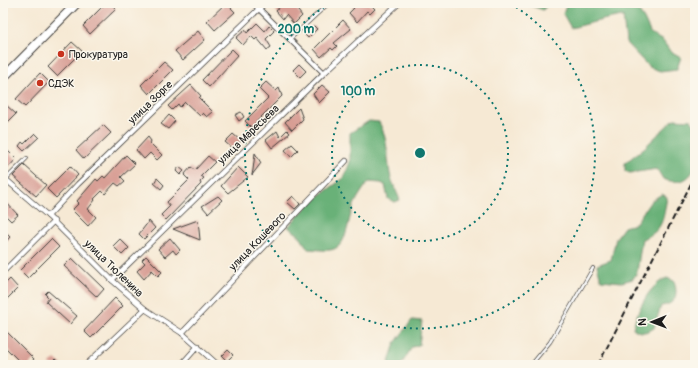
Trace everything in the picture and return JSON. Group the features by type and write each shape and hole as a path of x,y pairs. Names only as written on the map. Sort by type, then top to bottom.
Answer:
{"highway":[{"path":"3,78 78,3"}],"street":[{"path":"253,3 324,73"},
{"name":"улица Зорге","path":"48,216 78,184 265,3"},
{"name":"улица Маресьева","path":"112,280 324,73 399,3"},
{"name":"улица Кошевого","path":"182,333 346,161"},
{"name":"улица Тюленина","path":"4,178 54,221 112,280 145,309 182,333 218,365"},
{"path":"3,272 54,221"},
{"path":"86,365 145,309"},
{"path":"181,365 198,346"}],"lane":[{"path":"290,39 329,3"},
{"path":"4,178 27,158"},
{"path":"531,365 550,342 593,268"}],"green space":[{"path":"523,3 549,3 543,10"},
{"path":"567,3 633,3 644,19 651,34 663,41 670,51 681,57 677,69 660,71 649,67 626,43 623,16 571,28 563,14"},
{"path":"674,119 691,120 695,126 695,167 689,176 686,179 678,181 668,181 663,179 657,169 630,173 625,171 625,163 644,148"},
{"path":"369,121 379,122 382,128 386,141 390,174 400,200 395,202 388,199 385,185 381,183 369,182 355,203 350,216 346,235 340,245 330,250 308,249 299,235 288,227 312,201 344,178 350,162 350,133"},
{"path":"662,194 667,197 661,223 655,232 642,239 637,272 633,279 622,282 601,280 597,265 611,260 616,238 624,227 635,224 651,201"},
{"path":"667,278 674,281 676,290 675,298 670,303 661,306 654,328 643,332 636,330 633,328 645,298 655,286"},
{"path":"412,320 422,321 419,345 412,347 401,365 388,365 395,343"}],"building":[{"path":"106,3 110,3 116,9 90,34 83,26"},
{"path":"226,3 235,12 215,30 207,21"},
{"path":"283,3 292,3 302,16 294,24 286,15 283,19 276,11"},
{"path":"348,3 369,3 375,9 370,14 367,11 357,22 349,13 354,8"},
{"path":"343,20 351,29 334,43 337,46 333,50 331,48 321,57 314,49"},
{"path":"257,23 265,31 269,26 274,31 266,39 271,47 267,50 257,38 255,40 251,36 243,45 236,38 245,30 247,33"},
{"path":"314,26 317,29 308,38 304,34"},
{"path":"198,31 205,40 183,60 175,51"},
{"path":"72,42 82,51 57,76 48,67"},
{"path":"232,49 238,55 209,87 202,80"},
{"path":"164,62 173,70 149,94 141,85"},
{"path":"299,64 306,71 300,77 293,70"},
{"path":"40,73 49,82 25,107 16,99"},
{"path":"266,82 276,91 279,88 282,96 251,127 245,121 268,98 259,89"},
{"path":"191,85 201,96 199,98 213,112 207,117 203,113 200,116 185,102 180,107 178,104 172,110 168,106"},
{"path":"322,85 330,92 319,103 313,94"},
{"path":"6,105 16,114 3,127 3,109"},
{"path":"299,108 303,119 292,130 285,122"},
{"path":"241,112 244,117 239,121 235,115"},
{"path":"169,115 175,121 168,129 161,124"},
{"path":"103,125 111,133 84,159 76,150"},
{"path":"287,130 290,133 272,148 266,140 277,131 280,137"},
{"path":"35,133 39,137 24,151 19,146 22,142 24,144"},
{"path":"233,134 241,141 233,149 225,142"},
{"path":"148,137 151,141 150,143 162,155 157,160 150,153 144,159 136,150"},
{"path":"292,144 298,150 291,157 285,150"},
{"path":"3,146 16,159 8,168 3,164"},
{"path":"255,153 261,163 252,175 253,170"},
{"path":"126,155 135,164 121,177 125,181 119,186 115,183 105,194 102,191 94,199 95,200 88,209 96,217 88,226 72,210 79,203 77,201 96,179 98,181 103,176 105,178"},
{"path":"208,156 215,162 201,176 204,178 200,182 201,184 166,220 161,215 170,206 167,202 189,180 184,175 191,167 195,170"},
{"path":"24,165 46,185 36,196 13,176"},
{"path":"70,166 78,175 56,198 47,189"},
{"path":"179,167 184,171 180,175 176,171"},
{"path":"238,167 248,177 228,193 221,186"},
{"path":"157,178 164,185 161,189 154,183"},
{"path":"218,196 222,200 208,213 202,206"},
{"path":"293,196 300,204 295,209 287,202"},
{"path":"3,199 18,215 11,221 3,213"},
{"path":"198,220 200,240 173,229"},
{"path":"149,221 155,228 144,239 139,234"},
{"path":"3,230 10,237 3,245"},
{"path":"170,238 180,250 176,254 173,250 165,257 158,249"},
{"path":"51,239 59,247 28,278 20,270"},
{"path":"120,239 129,248 122,255 113,246"},
{"path":"146,256 162,272 158,276 152,270 144,279 137,271 145,263 142,260"},
{"path":"72,258 104,289 97,297 64,266"},
{"path":"10,279 18,288 3,303 3,286"},
{"path":"48,291 77,316 70,324 46,302 49,298 45,294"},
{"path":"115,298 123,306 91,338 84,331"},
{"path":"3,328 34,359 29,365 23,365 3,345"},
{"path":"228,350 233,355 227,361 222,356"},
{"path":"55,359 62,365 49,365"}],"railway":[{"path":"598,365 695,176"}],"place":[{"name":"Прокуратура","path":"61,54"},
{"name":"СДЭК","path":"40,83"}]}
